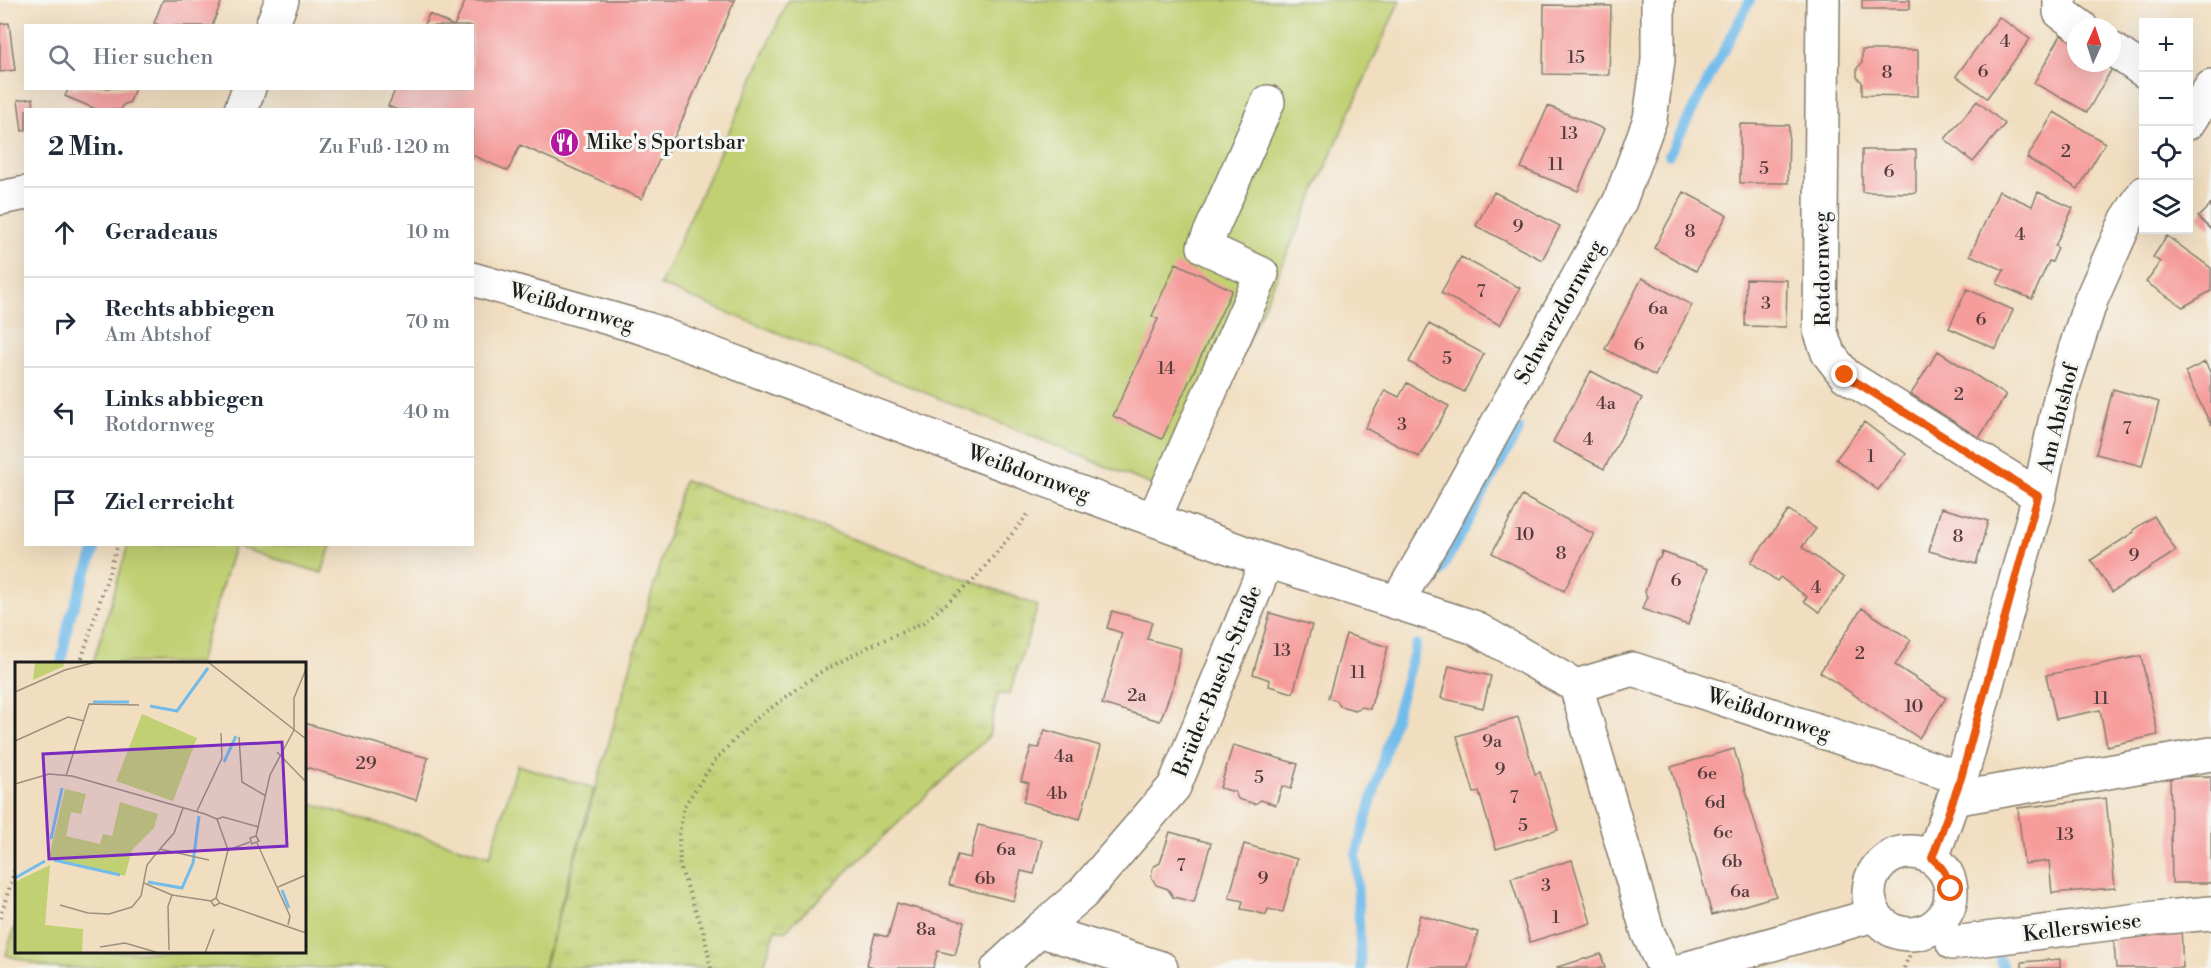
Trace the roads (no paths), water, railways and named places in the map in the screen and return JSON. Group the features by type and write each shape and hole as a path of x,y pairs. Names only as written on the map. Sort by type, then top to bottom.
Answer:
{"street":[{"path":"274,24 282,0"},
{"name":"Schwarzdornweg","path":"1397,602 1620,201 1650,119 1658,60 1658,0"},
{"name":"Rotdornweg","path":"1823,0 1820,330 1828,353 1845,375 2038,496"},
{"path":"2060,0 2060,12 2068,18"},
{"path":"2121,55 2139,68"},
{"path":"242,108 248,90"},
{"path":"1154,519 1262,274 1204,247 1268,102"},
{"path":"0,198 24,193"},
{"name":"Am Abtshof","path":"1932,858 1957,788 2038,496 2061,394 2091,300 2127,219 2139,201"},
{"name":"Weißdornweg","path":"474,280 647,329 1268,561 1473,627 1576,686 1634,669 1957,788"},
{"name":"Brüder-Busch-Straße","path":"998,968 1083,893 1174,787 1268,561"},
{"path":"1576,686 1648,933 1664,968"},
{"path":"1957,788 2211,754"},
{"path":"1905,852 1919,853 1932,858 1948,876 1951,889 1944,942 1891,930 1874,915 1869,902 1872,875 1880,864 1892,856 1905,852"},
{"name":"Kellerswiese","path":"1944,942 2211,913"},
{"path":"1688,968 1874,915"},
{"path":"1039,930 1161,968"}],"waterway":[{"path":"1669,155 1750,0"},
{"path":"1439,574 1519,429"},
{"path":"61,662 69,620 96,546"},
{"path":"1361,968 1356,855 1416,645"},
{"path":"2000,960 2003,968"}],"place":[{"name":"Mike's Sportsbar","path":"565,142"}]}
